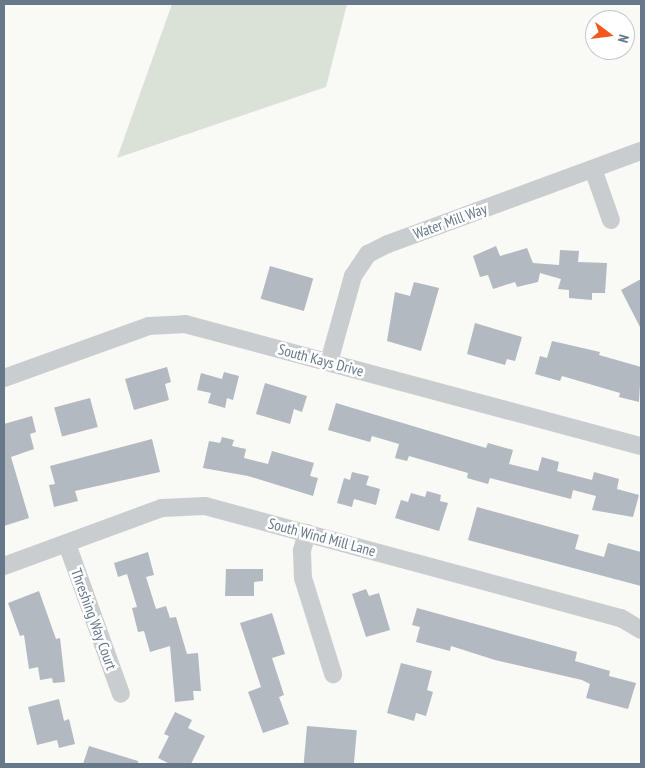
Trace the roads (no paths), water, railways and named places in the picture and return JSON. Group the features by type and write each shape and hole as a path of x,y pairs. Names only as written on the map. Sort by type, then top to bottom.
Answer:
{"street":[{"name":"Water Mill Way","path":"329,362 353,276 368,254 388,244 641,151"},
{"path":"593,169 611,220"},
{"name":"South Kays Drive","path":"4,378 149,326 185,324 641,446"},
{"name":"South Wind Mill Lane","path":"4,566 162,508 205,506 621,618 641,630"},
{"path":"307,532 302,551 303,578 333,674"},
{"name":"Threshing Way Court","path":"67,544 121,694"}]}
